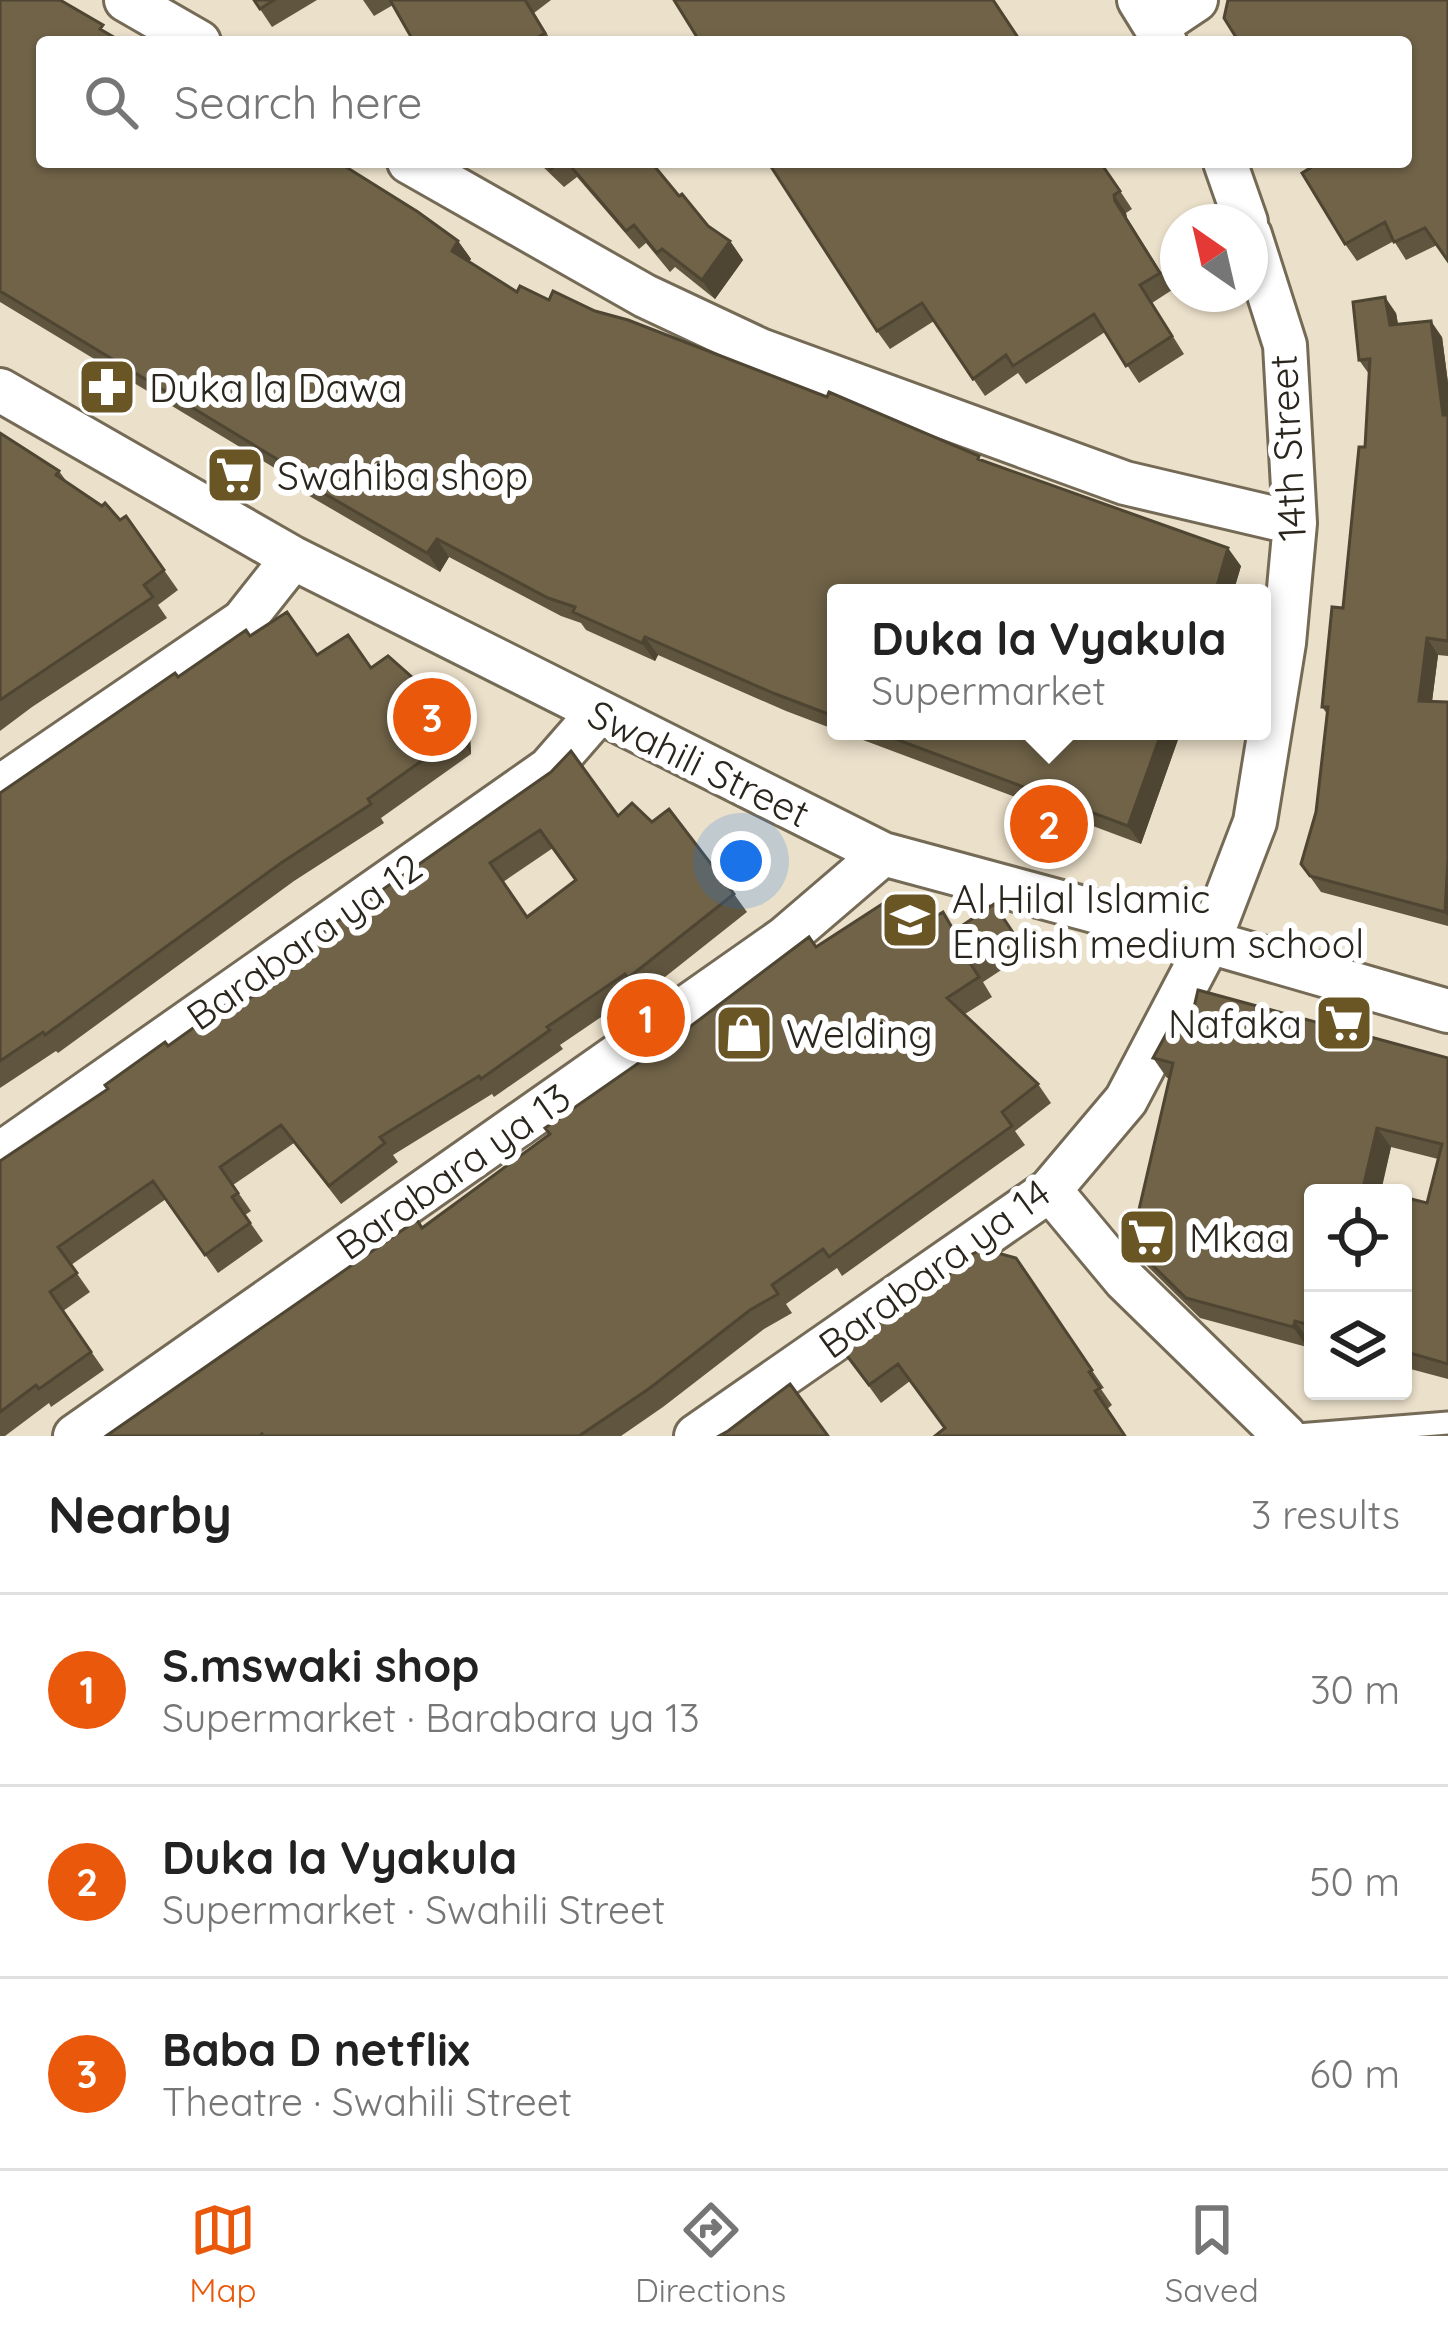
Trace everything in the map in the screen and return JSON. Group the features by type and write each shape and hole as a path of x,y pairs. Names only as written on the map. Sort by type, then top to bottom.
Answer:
{"street":[{"path":"125,0 188,36"},
{"path":"1154,23 1196,0"},
{"path":"421,168 645,296 760,350 1125,483 1295,523"},
{"path":"1227,168 1240,204"},
{"name":"14th Street","path":"1268,292 1285,345 1295,523 1285,643 1271,727"},
{"name":"Swahili Street","path":"0,390 293,558 883,854 1448,1011"},
{"path":"0,788 243,621 293,558"},
{"name":"Barabara ya 12","path":"0,1154 549,770 597,714"},
{"name":"14th Street","path":"1209,942 1255,822 1269,740"},
{"name":"Barabara ya 13","path":"75,1436 785,938 883,854"},
{"name":"Barabara ya 14","path":"696,1436 1051,1190 1126,1100 1209,942"},
{"path":"1051,1190 1125,1280 1285,1436"}],"lane":[{"path":"1285,1436 1448,1423"}],"building":[{"path":"0,0 60,0 103,25 100,29 112,36 36,36 36,168 348,168 458,241 452,251 517,292 520,286 549,300 553,291 827,397 829,392 978,459 1228,548 1218,584 827,584 827,714 645,637 642,643 437,539 427,553 287,472 290,467 0,291"},
{"path":"390,0 525,0 545,33 540,36 411,36"},
{"path":"674,0 993,0 1017,36 696,36"},
{"path":"1228,0 1448,0 1448,261 1425,228 1394,242 1385,222 1345,244 1302,173 1310,168 1412,168 1412,36 1235,36 1224,18"},
{"path":"572,168 656,168 708,226 730,241 702,280 662,249 657,253 634,225 626,231"},
{"path":"772,168 1104,168 1120,191 1115,201 1160,273 1140,285 1172,336 1126,366 1094,314 1013,366 1006,355 973,379 922,303 877,331"},
{"path":"1385,297 1390,325 1431,321 1443,415 1448,415 1448,641 1427,638 1419,701 1448,702 1445,912 1310,876 1301,864 1316,812 1328,707 1322,707 1332,607 1343,608 1359,447 1365,447 1370,359 1359,360 1353,302"},
{"path":"0,433 102,506 105,503 120,520 126,516 164,570 144,585 153,597 0,700"},
{"path":"287,612 317,655 348,635 371,668 388,656 457,717 458,735 368,799 371,804 281,863 45,1035 0,1061 0,793 175,673 178,677 246,630 250,636"},
{"path":"898,740 1159,740 1128,826"},
{"path":"571,751 618,816 632,803 652,822 669,809 734,894 628,978 625,974 547,1027 550,1030 481,1079 380,1137 385,1143 329,1186 281,1125 220,1167 250,1223 205,1255 153,1181 58,1247 77,1273 50,1292 91,1352 0,1412 0,1161 108,1089 105,1085 165,1042 168,1046 238,996 243,1003 304,961 296,950 551,772","holes":["540,830 576,880 527,917 490,863"]},
{"path":"896,895 917,928 943,912 954,931 994,904 1014,934 970,963 979,977 947,998 1038,1084 1002,1112 1012,1126 829,1257 823,1249 772,1285 778,1294 750,1310 650,1388 579,1436 106,1436 417,1220 422,1228 550,1134 545,1128 809,937 816,947"},
{"path":"1198,990 1448,1058 1448,1364 1412,1354 1412,1199 1427,1203 1442,1144 1377,1128 1364,1184 1304,1184 1304,1324 1295,1321 1293,1327 1186,1298 1131,1244 1173,1063 1153,1058 1171,1025 1189,1029"},
{"path":"983,1249 1016,1258 1092,1370 1100,1388 1095,1391 1125,1436 935,1436 945,1428 898,1364 869,1385 842,1349 954,1271 964,1258"},
{"path":"790,1384 828,1436 719,1436 728,1431"}],"place":[{"name":"Duka la Dawa","path":"107,387"},
{"name":"Swahiba shop","path":"235,475"},
{"name":"Baba D netflix","path":"432,717"},
{"name":"Duka la Vyakula","path":"1049,824"},
{"name":"Al Hilal Islamic English medium school","path":"910,920"},
{"name":"S.mswaki shop","path":"646,1018"},
{"name":"Nafaka","path":"1344,1023"},
{"name":"Welding","path":"744,1033"},
{"name":"Mkaa","path":"1147,1237"}]}
